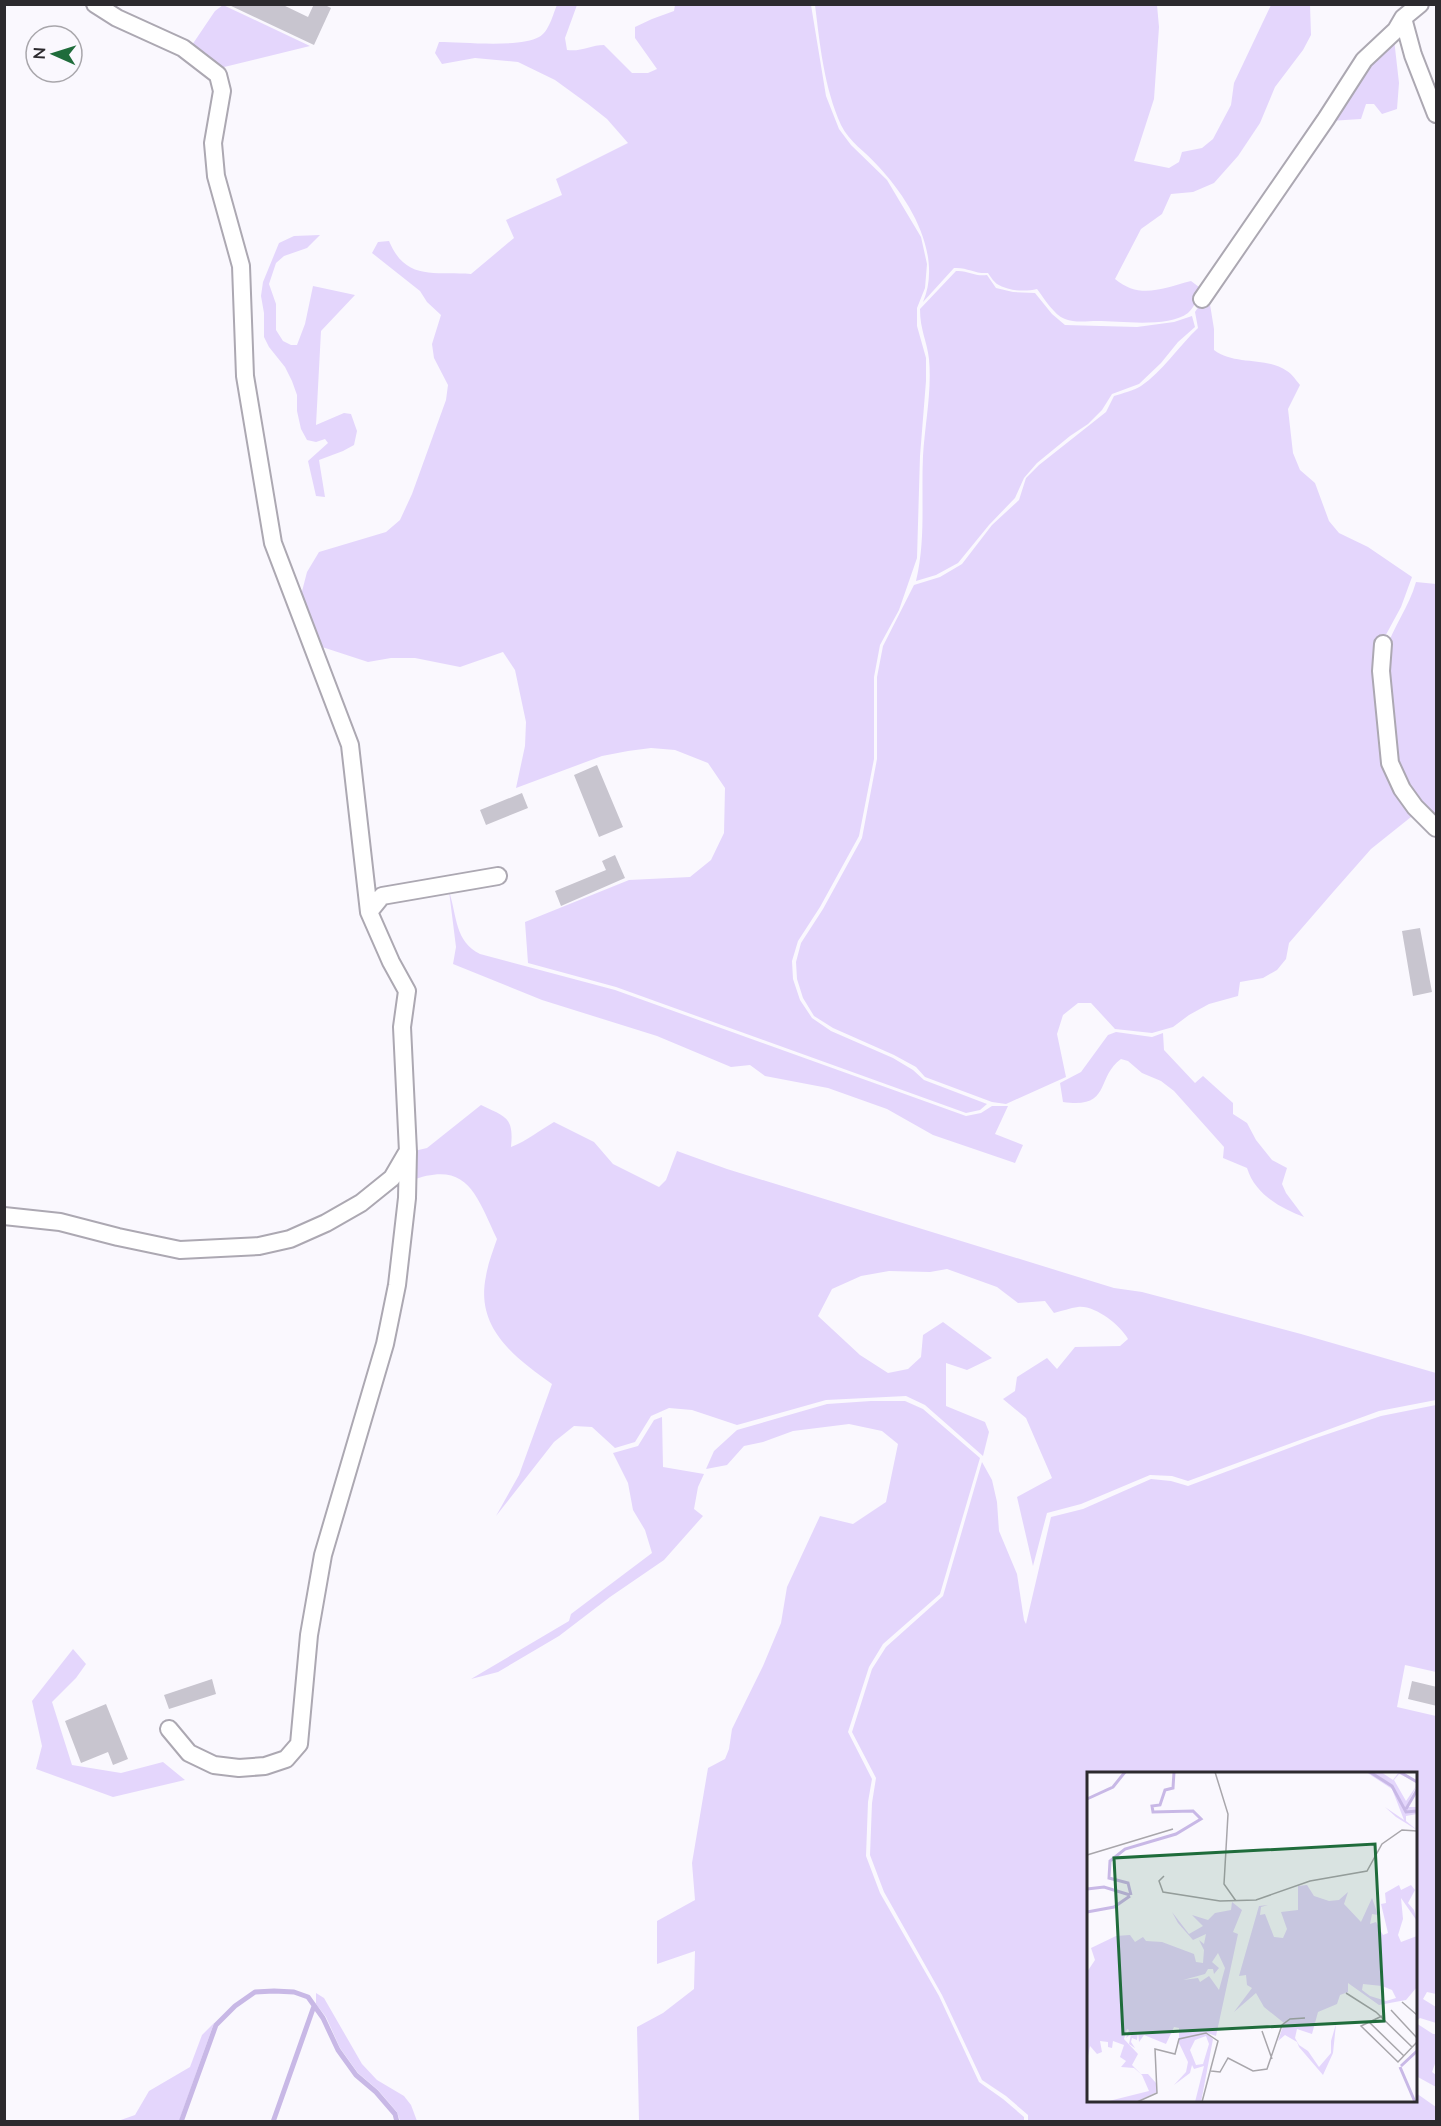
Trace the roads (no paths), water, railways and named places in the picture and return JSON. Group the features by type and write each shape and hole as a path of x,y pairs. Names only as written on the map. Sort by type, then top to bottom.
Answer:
{"street":[{"path":"95,4 117,18 183,48 218,75 222,91 213,143 216,176 241,266 245,376 273,543 350,745 369,912 391,962 407,991 402,1027 408,1152 407,1198 397,1285 385,1344 323,1555 309,1635 299,1744 286,1759 265,1766 239,1768 214,1765 189,1753 169,1729"},
{"path":"1202,299 1364,60 1396,30 1403,18 1420,4"},
{"path":"1403,18 1413,55 1437,114"},
{"path":"1383,644 1381,671 1390,763 1402,789 1415,807 1437,828"},
{"path":"369,912 382,896 498,876"},
{"path":"4,1216 60,1222 180,1250 260,1245 290,1239 326,1223 361,1203 393,1178 408,1152"}],"waterway":[{"path":"181,2122 216,2025 235,2006 255,1992 274,1991 294,1992 308,1997 323,2018 338,2050 356,2075 376,2092 395,2114 397,2122"},
{"path":"273,2122 314,2006"}]}
